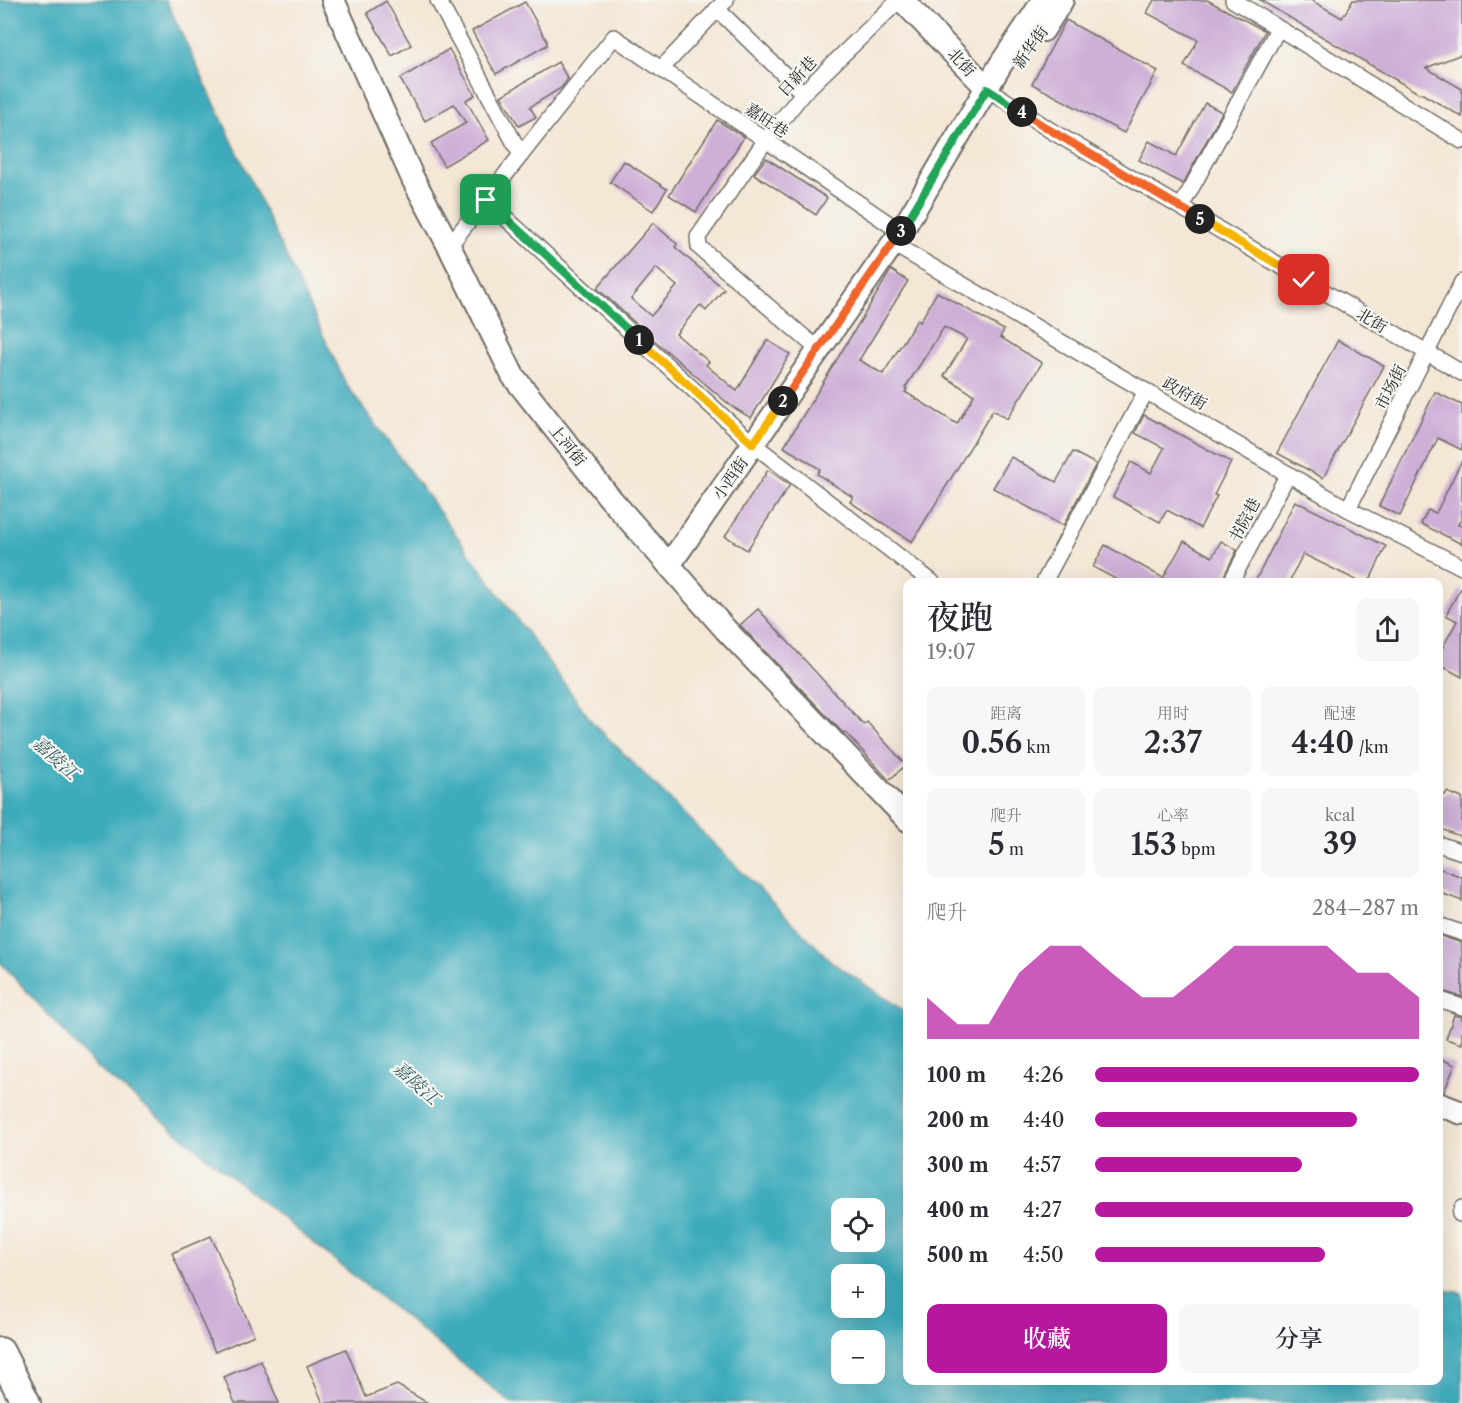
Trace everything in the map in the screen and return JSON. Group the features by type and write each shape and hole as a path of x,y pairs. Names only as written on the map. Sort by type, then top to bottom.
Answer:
{"highway":[{"path":"0,1352 26,1403"}],"street":[{"path":"438,0 521,155 449,246"},
{"name":"北街","path":"901,0 987,89 1050,130 1462,374"},
{"name":"日新巷","path":"819,350 699,247 698,237 766,140 803,93 901,0"},
{"name":"新华街","path":"987,89 1044,0"},
{"name":"新华街","path":"987,89 1015,71 1062,0"},
{"path":"1233,0 1462,141"},
{"name":"上河街","path":"340,3 413,178 513,376 609,497 726,630 903,815"},
{"path":"661,69 721,5 803,93"},
{"path":"1180,207 1278,28"},
{"name":"嘉旺巷","path":"521,155 614,37 766,140 897,238"},
{"name":"小西街","path":"669,565 897,238 987,89"},
{"path":"486,200 753,444 927,578"},
{"name":"政府街","path":"897,238 1146,391 1348,509 1462,567"},
{"name":"市场街","path":"1348,509 1462,282"},
{"path":"1046,578 1146,391"},
{"name":"书院巷","path":"1233,578 1288,474"},
{"path":"1443,845 1462,852"},
{"path":"1443,927 1462,933"},
{"path":"1443,1001 1462,1007"},
{"path":"1443,1106 1462,1113"}],"water":[{"name":"嘉陵江","path":"0,0 166,0 346,384 593,723 831,961 903,1010 903,1385 1443,1385 1443,1290 1462,1293 1462,1403 511,1403 95,1066 0,962"}],"building":[{"path":"1154,0 1207,0 1265,31 1232,92 1184,66 1198,40 1147,13"},
{"path":"1260,0 1311,0 1342,18 1353,0 1462,0 1462,54 1426,68 1462,89 1462,117 1420,94"},
{"path":"386,1 411,45 392,56 367,13"},
{"path":"525,2 547,41 547,45 496,74 472,31"},
{"path":"1066,20 1158,71 1124,133 1032,84"},
{"path":"449,49 475,95 466,100 489,140 444,166 431,143 466,123 454,104 425,121 400,79"},
{"path":"558,62 568,79 561,88 530,107 536,117 519,126 501,96"},
{"path":"1205,103 1222,112 1183,184 1139,160 1149,141 1176,156"},
{"path":"717,120 744,137 696,212 669,195"},
{"path":"766,158 827,198 816,215 754,174"},
{"path":"624,161 667,189 653,211 610,182"},
{"path":"653,223 677,244 675,247 724,289 706,311 700,305 676,334 709,362 706,365 737,391 767,340 790,354 751,418 731,406 597,288","holes":["656,268 677,286 651,316 631,299"]},
{"path":"891,270 908,281 859,360 883,374 917,320 920,322 937,292 1004,330 1000,337 1042,363 1007,419 993,410 912,542 850,502 853,497 817,474 820,469 784,447","holes":["944,327 967,339 944,376 974,395 957,424 905,392 907,389 905,388"]},
{"path":"1338,340 1384,366 1323,478 1277,453"},
{"path":"1435,392 1462,405 1462,450 1438,438 1400,516 1379,506"},
{"path":"1144,415 1231,462 1200,528 1167,510 1160,522 1113,497 1131,462 1151,473 1164,448 1135,433"},
{"path":"1073,452 1096,464 1063,526 993,488 1011,457 1056,482"},
{"path":"1462,460 1462,517 1458,525 1462,526 1462,544 1421,524 1428,510 1436,513"},
{"path":"768,470 790,485 747,550 725,536"},
{"path":"1295,501 1386,546 1371,578 1352,578 1303,554 1291,578 1257,578"},
{"path":"1184,541 1212,557 1221,541 1237,550 1223,578 1163,578"},
{"path":"1105,545 1163,578 1114,578 1093,567"},
{"path":"1462,586 1462,677 1443,667 1443,647 1457,621 1446,615"},
{"path":"758,609 864,725 867,722 903,762 903,768 889,780 740,625"},
{"path":"1447,792 1462,798 1462,837 1443,830 1443,794"},
{"path":"1443,870 1462,877 1462,901 1443,894"},
{"path":"1443,937 1462,943 1462,997 1443,991"},
{"path":"1454,1015 1462,1017 1462,1044 1446,1039"},
{"path":"1443,1060 1455,1065 1443,1092"},
{"path":"211,1236 254,1335 215,1352 172,1253"},
{"path":"346,1349 366,1397 397,1385 428,1403 323,1403 307,1366"},
{"path":"261,1361 279,1403 235,1403 224,1377"}],"route":[{"path":"486,200 753,444 901,232 987,89 1050,130 1304,280"}]}
